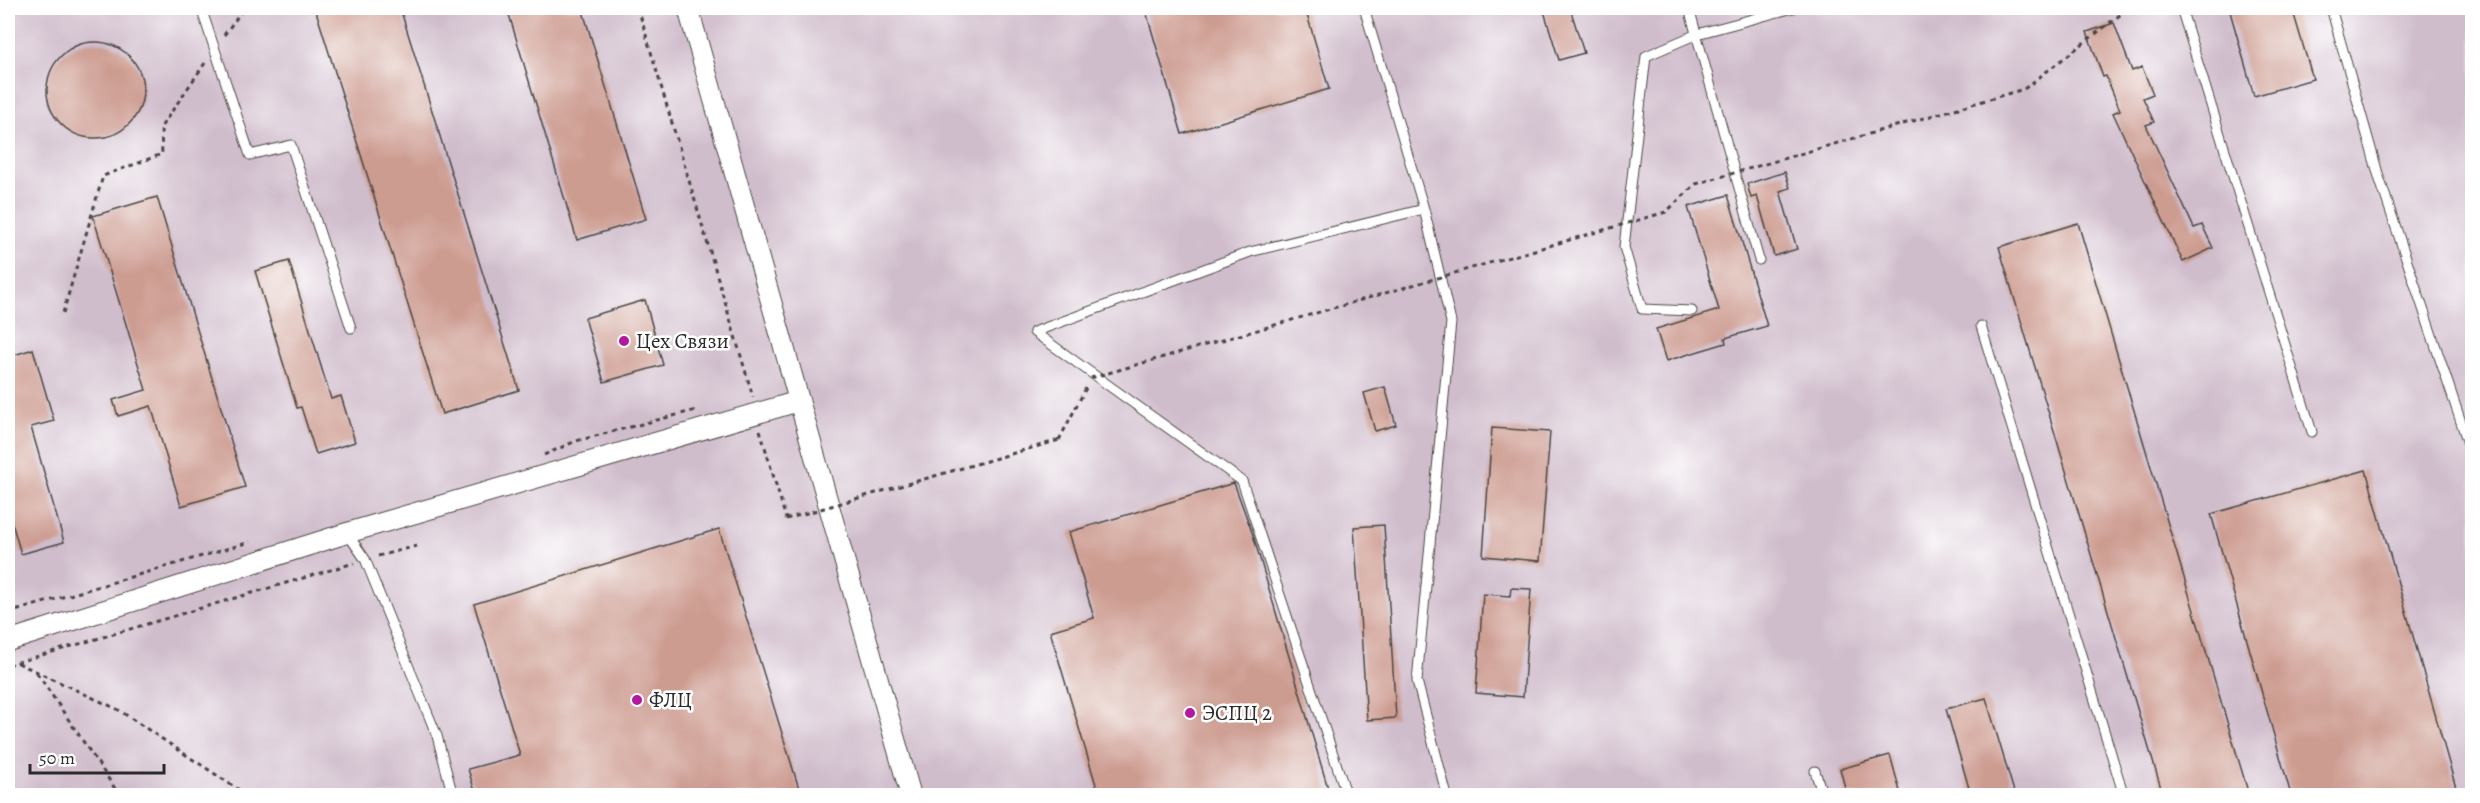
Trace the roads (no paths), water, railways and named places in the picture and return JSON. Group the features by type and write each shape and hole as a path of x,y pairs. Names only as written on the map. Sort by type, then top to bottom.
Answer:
{"street":[{"path":"688,8 911,795"},
{"path":"8,641 347,533 799,401"}],"lane":[{"path":"201,8 250,155 291,145 351,328"},
{"path":"1364,8 1424,209 1452,322 1417,681 1447,795"},
{"path":"1689,8 1759,260"},
{"path":"1692,311 1642,309 1624,247 1646,56 1696,34 1793,8"},
{"path":"2181,8 2312,432"},
{"path":"2331,8 2379,177 2472,455"},
{"path":"1347,795 1242,481 1034,332 1250,252 1424,209"},
{"path":"1982,326 2124,795"},
{"path":"347,533 365,559 437,736 453,795"},
{"path":"1815,771 1823,795"}],"place":[{"name":"Цех Связи","path":"624,341"},
{"name":"ФЛЦ","path":"637,700"},
{"name":"ЭСПЦ 2","path":"1190,713"}]}
